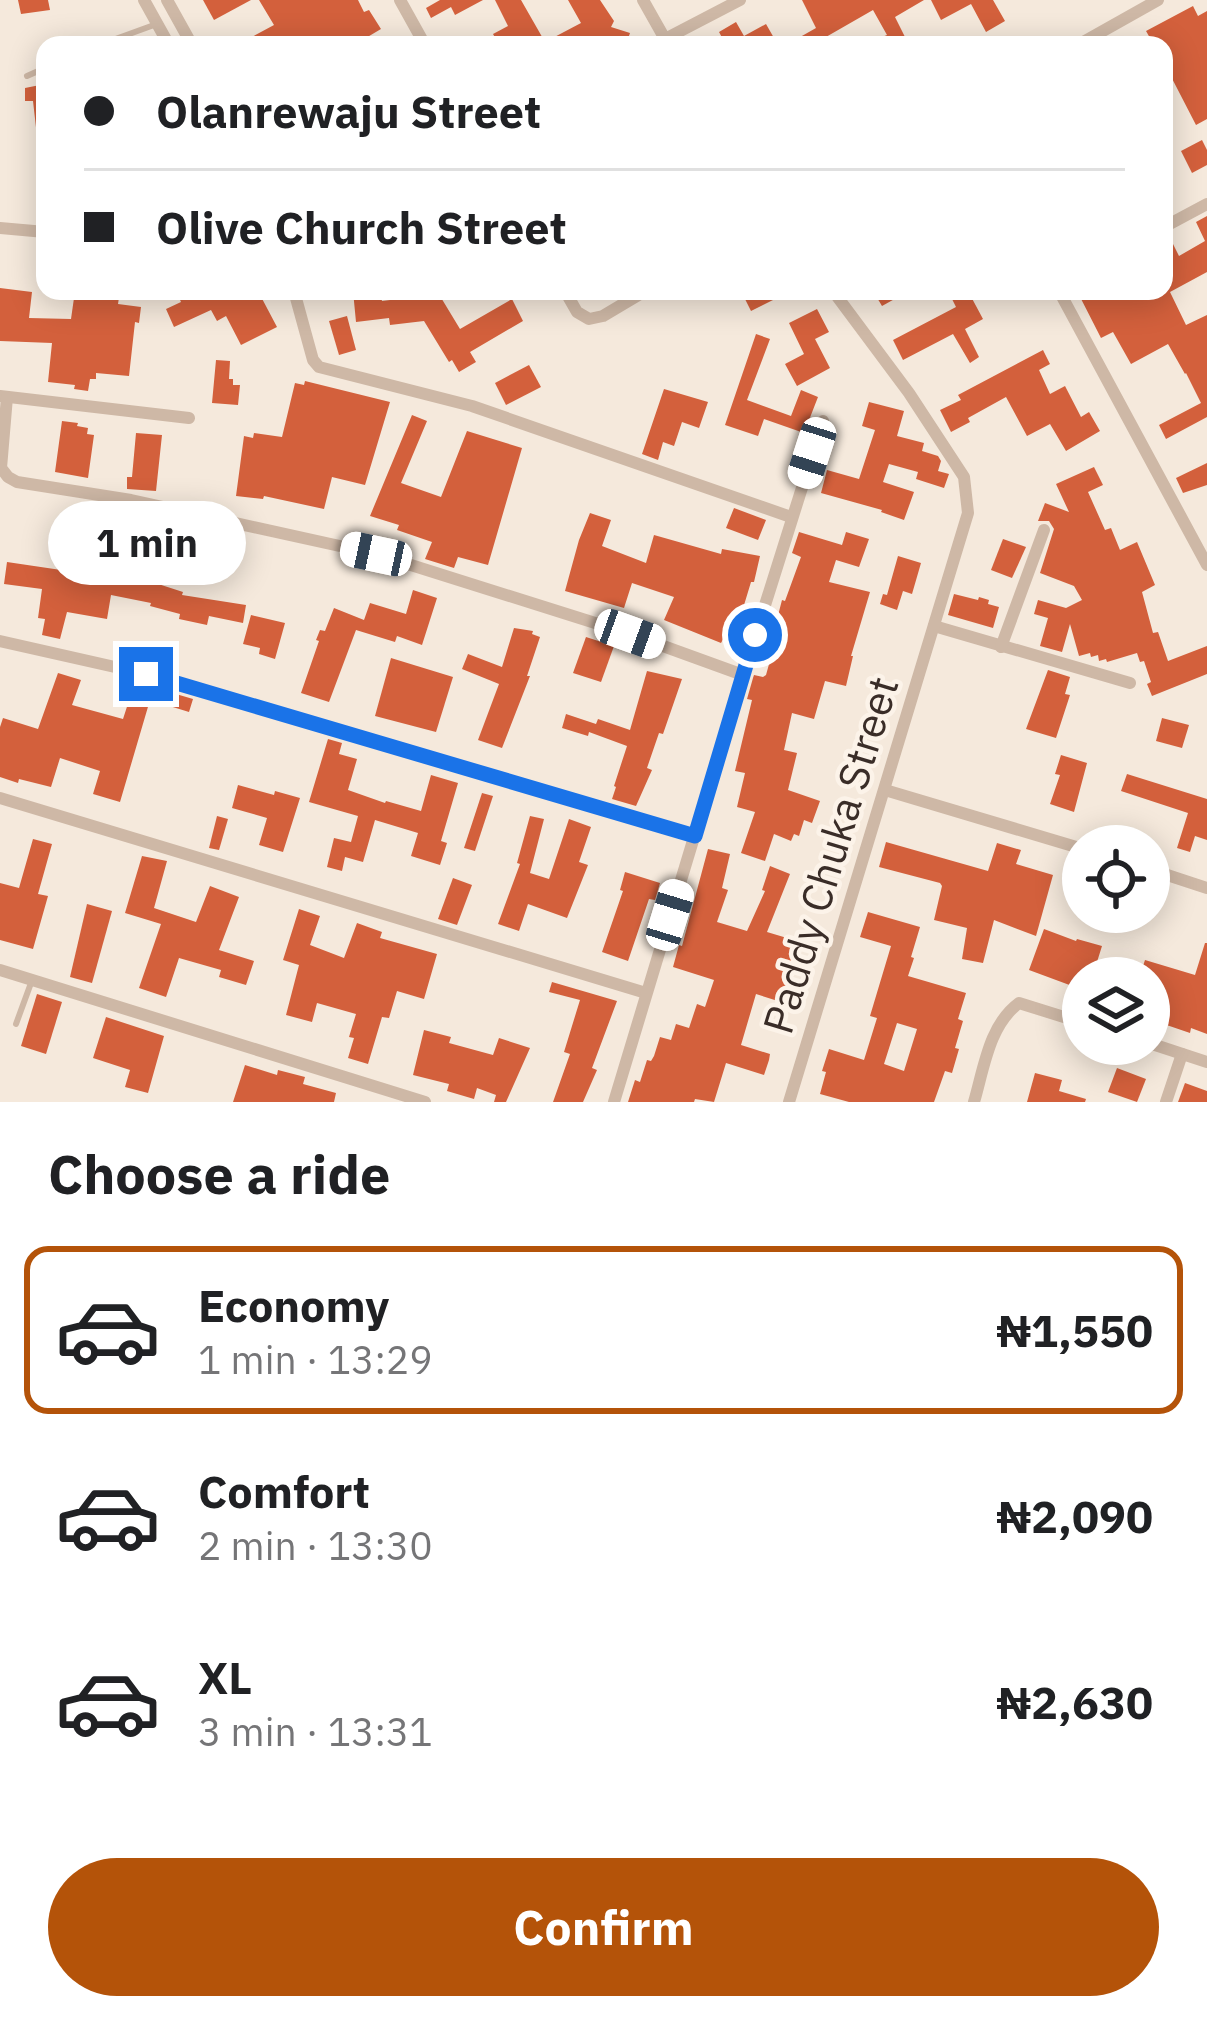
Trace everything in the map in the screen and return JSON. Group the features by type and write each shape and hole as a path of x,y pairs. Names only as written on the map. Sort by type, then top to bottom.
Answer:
{"street":[{"path":"144,0 164,36"},
{"path":"167,0 187,36"},
{"path":"400,0 420,36"},
{"path":"643,0 663,36"},
{"path":"671,36 740,0"},
{"path":"1091,36 1134,6 1158,0"},
{"path":"1173,222 1207,204"},
{"path":"0,228 36,231"},
{"path":"296,300 319,367 472,406 791,518"},
{"path":"571,300 577,312 589,319 630,300"},
{"name":"Paddy Chuka Street","path":"789,1102 968,513 964,476 840,300"},
{"path":"1064,300 1207,565"},
{"path":"189,418 4,397 1,468 17,482 130,500 376,554 743,675"},
{"path":"614,1102 823,421"},
{"path":"1000,647 1044,530"},
{"path":"934,626 1130,683"},
{"path":"0,640 146,674 695,836"},
{"path":"886,790 1062,843"},
{"path":"0,798 646,993"},
{"path":"1170,876 1207,888"},
{"path":"0,970 425,1102"},
{"path":"974,1102 1004,1014 1019,1004 1062,1017"},
{"path":"1170,1050 1207,1062"},
{"path":"1166,1102 1182,1054"}],"lane":[{"path":"124,36 158,24"},
{"path":"27,76 36,72"},
{"path":"16,1024 32,980"}],"building":[{"path":"18,0 48,0 50,10 21,14"},
{"path":"203,0 251,0 214,20"},
{"path":"259,0 358,0 381,29 369,36 254,36 274,25"},
{"path":"440,0 483,0 455,15 451,7 431,18 426,8"},
{"path":"495,0 521,0 542,36 494,36 508,26"},
{"path":"568,0 600,0 614,21 611,27 630,33 556,36 581,23"},
{"path":"802,0 924,0 895,17 904,36 884,36 873,10 828,36 802,36 816,28"},
{"path":"931,0 993,0 1005,21 986,32 971,4 941,20"},
{"path":"1193,6 1198,16 1207,11 1207,119 1196,125 1173,80 1173,36 1149,36 1146,31"},
{"path":"736,22 744,36 721,36 719,32"},
{"path":"766,24 773,36 744,36"},
{"path":"36,86 36,127 33,101 25,101 25,88"},
{"path":"1202,140 1207,165 1192,173 1181,151"},
{"path":"1207,216 1207,272 1173,290 1173,244 1179,256 1205,241 1196,222"},
{"path":"0,288 32,292 29,318 71,319 74,300 119,300 118,304 141,307 129,376 96,373 88,391 48,382 52,343 0,341"},
{"path":"1173,298 1186,325 1207,315 1207,417 1166,439 1159,425 1201,403 1168,344 1131,364 1113,332 1101,338 1082,300"},
{"path":"263,300 277,327 241,345 226,316 217,321 211,310 174,327 166,309 181,302"},
{"path":"354,300 442,300 460,329 512,300 523,321 470,352 476,362 459,372 424,321 356,322"},
{"path":"746,300 773,300 751,311"},
{"path":"952,300 973,300 983,319 965,329 979,357 970,363 953,334 903,360 893,340 956,307"},
{"path":"817,309 829,332 815,339 830,368 797,386 785,364 804,354 789,323"},
{"path":"347,316 356,350 339,355 329,321"},
{"path":"756,334 770,339 747,400 791,416 801,390 818,397 804,433 764,419 758,436 725,425"},
{"path":"1043,350 1050,364 1039,370 1050,394 1065,386 1081,417 1089,412 1100,431 1066,451 1050,424 1027,436 1006,397 951,432 940,410 961,400 958,395"},
{"path":"216,360 230,361 229,379 240,385 238,405 212,403"},
{"path":"529,365 541,387 506,405 495,383"},
{"path":"305,381 390,402 365,485 332,477 324,509 264,496 236,496 244,436 282,437 295,383 304,385"},
{"path":"664,389 708,402 699,428 682,422 674,446 663,442 658,460 642,454"},
{"path":"869,402 904,411 897,436 924,443 922,451 941,461 938,471 949,474 944,488 916,479 918,472 889,464 883,482 914,492 904,520 821,493 827,470 859,479 875,430 862,426"},
{"path":"412,415 427,421 401,483 441,497 467,431 522,448 488,565 458,557 454,568 425,559 432,542 370,516"},
{"path":"62,421 78,423 94,435 88,478 55,472"},
{"path":"136,433 162,435 156,491 127,489"},
{"path":"1207,463 1207,485 1183,493 1176,478"},
{"path":"1094,467 1103,485 1088,492 1105,530 1111,528 1120,550 1137,542 1155,585 1142,592 1153,633 1158,632 1168,661 1207,646 1207,674 1152,696 1144,661 1140,662 1137,653 1107,662 1090,653 1079,656 1070,624 1062,652 1040,646 1048,618 1034,614 1038,600 1066,608 1082,600 1074,586 1040,573 1054,529 1049,521 1038,521 1045,503 1069,512 1056,484"},
{"path":"101,506 118,509 114,575 149,581 182,595 246,605 243,623 209,616 207,625 179,619 180,614 151,603 111,595 107,619 67,612 60,639 42,635 45,619 38,618 42,589 4,584 7,562 61,570 73,508 101,510"},
{"path":"734,508 766,520 758,540 726,528"},
{"path":"590,513 611,520 602,546 646,563 654,535 721,554 722,549 760,556 741,615 737,613 721,643 664,620 674,597 632,583 624,608 565,591"},
{"path":"799,532 842,545 846,532 869,539 859,567 836,560 829,582 870,592 846,686 825,681 814,719 792,713 784,750 797,753 788,790 820,801 812,823 804,820 799,836 794,834 791,841 774,834 765,861 741,853 755,812 737,807 745,773 735,771 753,678 766,675 782,600 801,557 792,553"},
{"path":"1003,539 1026,547 1012,578 991,570"},
{"path":"898,556 921,563 912,594 903,591 897,610 880,604"},
{"path":"413,590 437,598 422,645 356,630 329,702 301,693 316,640 334,608 364,620 370,603 406,614"},
{"path":"954,594 979,597 999,607 993,628 948,615"},
{"path":"251,615 285,623 275,659 243,644"},
{"path":"514,628 540,637 502,748 478,740 499,684 462,669 468,654 502,667"},
{"path":"586,637 614,646 601,682 573,673"},
{"path":"391,658 453,677 436,732 375,716"},
{"path":"1048,670 1070,677 1065,694 1070,695 1056,738 1026,729"},
{"path":"647,671 682,679 636,806 612,799 627,746 562,728 566,714 630,730"},
{"path":"58,673 81,680 72,705 123,719 135,682 193,699 189,712 150,700 120,802 93,794 100,771 60,758 51,787 0,777 3,718 38,729"},
{"path":"1162,718 1189,725 1182,748 1156,741"},
{"path":"328,739 342,743 339,754 357,759 348,790 385,803 421,811 431,775 458,783 441,841 447,843 440,865 411,856 418,833 375,820 363,862 345,857 342,871 327,867 334,838 351,842 358,816 309,802"},
{"path":"1061,755 1087,763 1074,812 1050,804"},
{"path":"1127,774 1207,799 1207,840 1195,836 1190,852 1177,848 1188,813 1121,791"},
{"path":"238,785 300,798 283,852 259,845 267,818 232,808"},
{"path":"482,793 493,796 475,851 464,848"},
{"path":"217,816 228,819 219,850 209,848"},
{"path":"530,816 544,819 530,873 549,879 569,819 591,827 579,862 588,865 567,918 528,904 519,931 498,924 520,864"},
{"path":"33,839 52,844 38,894 48,896 33,949 0,940 0,883 19,888"},
{"path":"886,842 988,871 997,843 1021,850 1016,864 1053,875 1036,936 994,920 983,963 962,959 967,928 934,920 942,886 879,867"},
{"path":"708,849 730,854 722,888 728,890 717,922 747,931 765,891 770,866 790,874 767,932 797,941 790,966 796,968 781,1002 756,994 741,1045 770,1054 769,1060 764,1075 726,1063 714,1102 628,1102 660,1037 671,1040 676,1024 689,1028 697,1004 705,1007 714,980 673,967"},
{"path":"142,856 167,861 154,908 196,922 210,886 239,897 219,950 254,961 246,985 219,977 221,970 179,958 166,997 139,988 161,924 125,913"},
{"path":"625,872 660,883 655,900 649,899 628,961 602,952"},
{"path":"453,878 472,885 457,925 438,919"},
{"path":"87,904 112,911 92,983 70,977"},
{"path":"299,909 320,916 310,945 344,958 357,923 382,932 380,938 437,954 424,999 397,991 389,1018 382,1017 368,1064 348,1058 356,1014 317,1003 312,1022 286,1015 299,965 283,960"},
{"path":"868,912 920,927 908,976 966,993 952,1073 945,1071 934,1102 849,1102 820,1094 829,1049 864,1060 877,1018 870,1016 891,946 860,937","holes":["897,1023 917,1029 904,1071 884,1064"]},
{"path":"1044,929 1102,946 1099,957 1062,957 1062,982 1029,970"},
{"path":"1207,943 1207,1034 1170,1026 1170,968 1195,975"},
{"path":"552,982 617,1001 583,1102 553,1102 570,1054 564,1052 580,1000 549,992"},
{"path":"37,994 62,1002 46,1054 21,1046"},
{"path":"106,1017 164,1036 148,1093 125,1087 130,1070 93,1058"},
{"path":"424,1030 451,1037 449,1043 493,1055 499,1038 530,1048 506,1102 494,1102 496,1095 477,1088 474,1099 447,1091 449,1084 413,1075"},
{"path":"245,1065 305,1077 303,1084 336,1093 334,1102 233,1102"},
{"path":"1117,1068 1146,1079 1137,1102 1108,1092"},
{"path":"1035,1073 1062,1080 1059,1091 1085,1102 1027,1102"},
{"path":"1185,1083 1207,1091 1207,1102 1178,1102"}],"route":[{"path":"146,674 695,836 755,635"}]}
